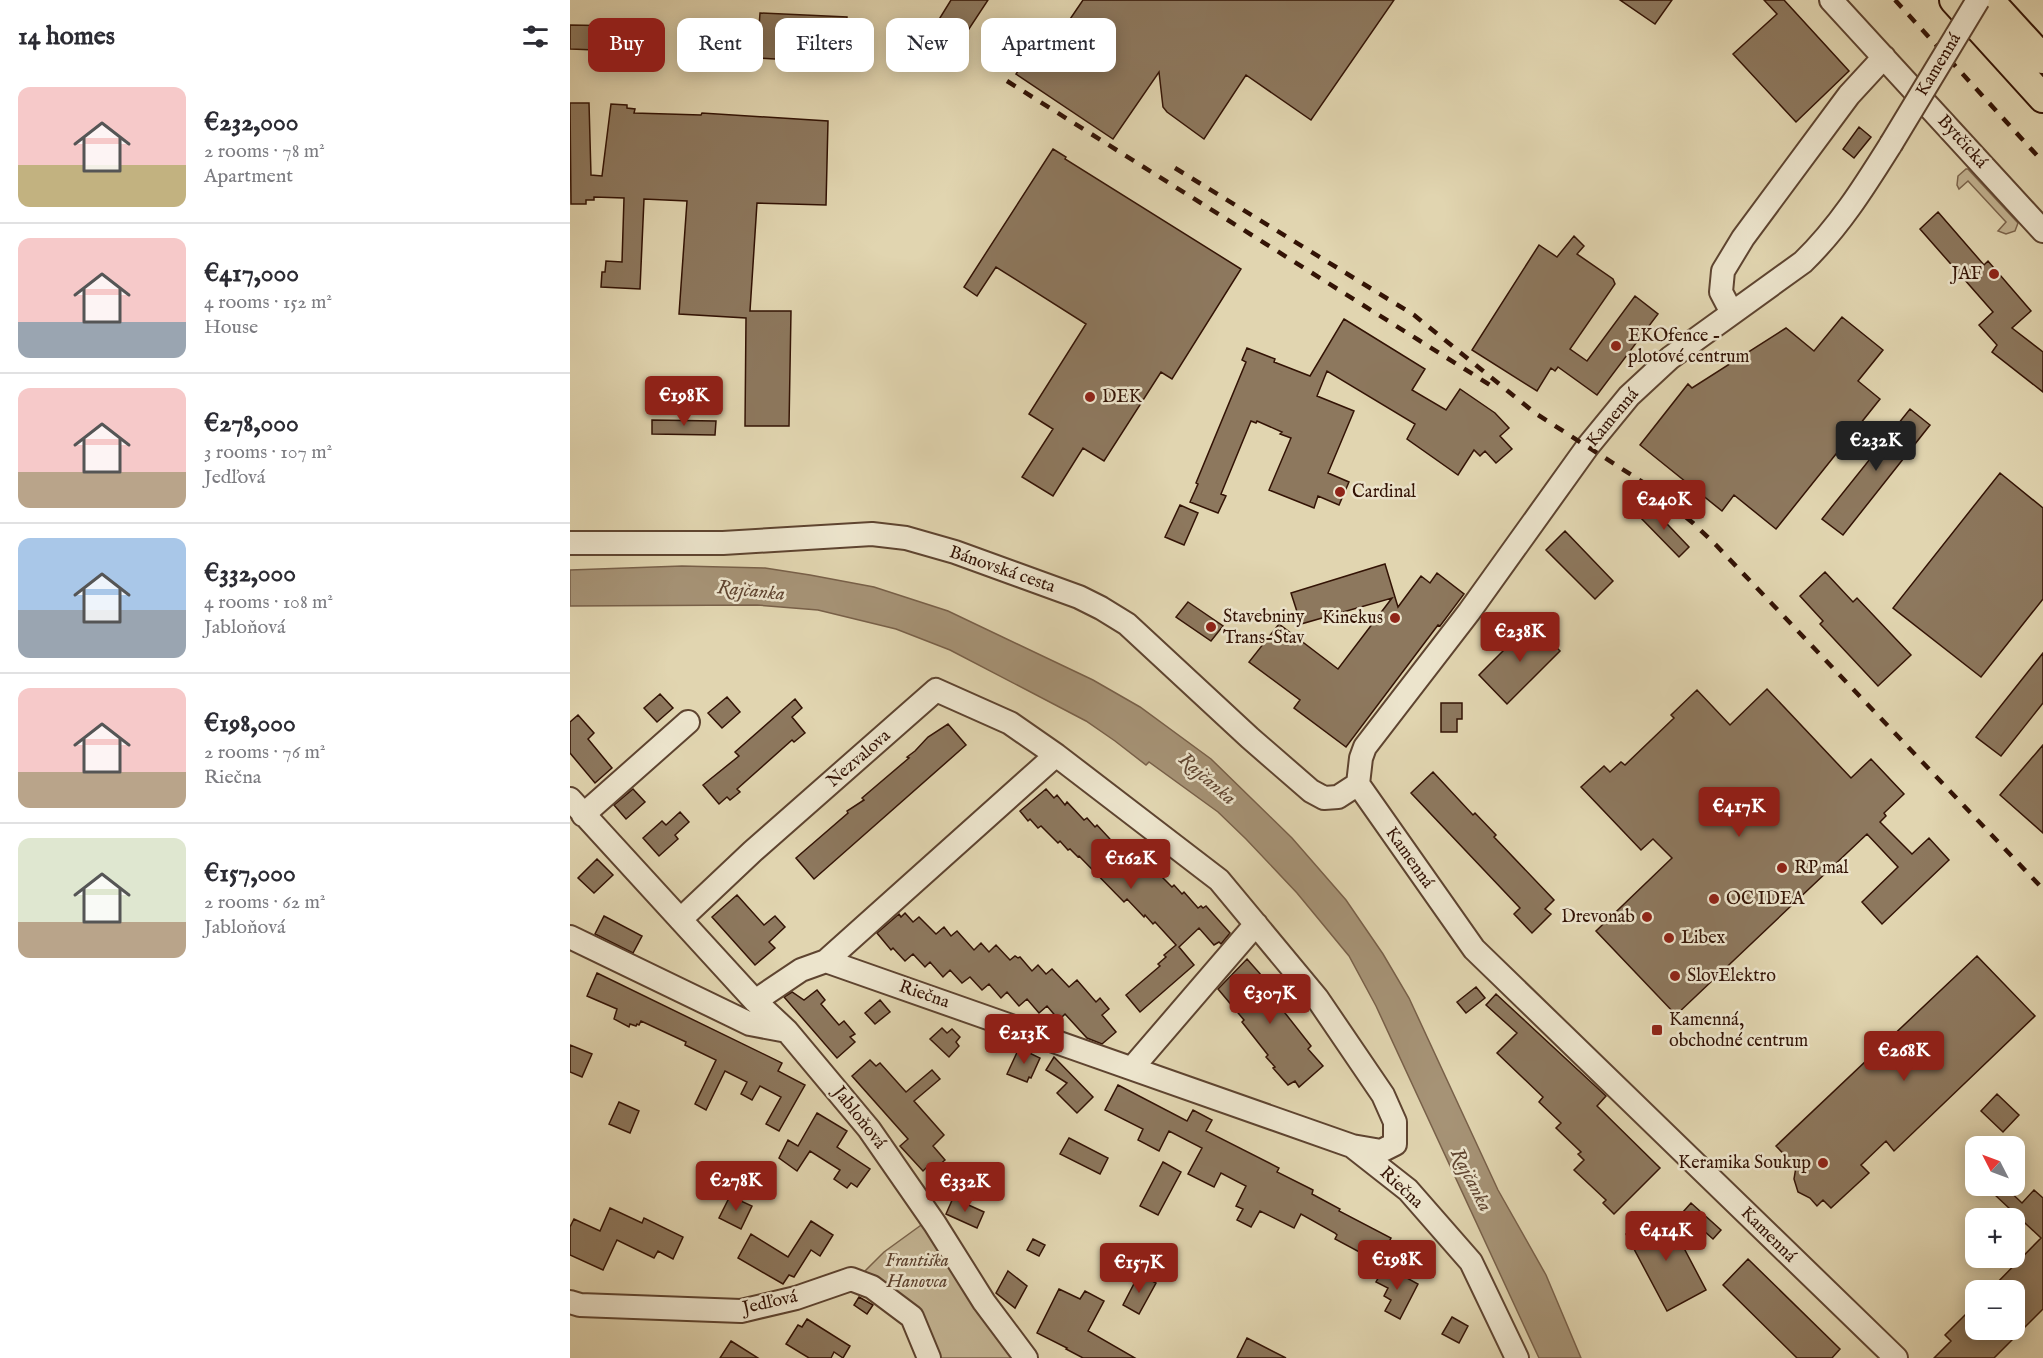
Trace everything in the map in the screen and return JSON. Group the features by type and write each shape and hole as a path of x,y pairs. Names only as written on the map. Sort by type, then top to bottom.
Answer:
{"main road":[{"path":"1954,0 2043,98"},
{"path":"1989,0 2043,59"}],"street":[{"name":"Bytčická","path":"1831,0 2043,231"},
{"name":"Kamenná","path":"1896,1358 1474,949 1358,784 1361,758 1365,747 1469,612 1595,438 1629,396 1670,358 1789,274 1820,246 1846,214 1978,0"},
{"path":"1732,313 1720,292 1723,271 1743,238 1849,95 1884,57"},
{"name":"Bánovská cesta","path":"570,543 723,543 872,534 906,538 955,552 1079,597 1126,624 1311,791 1324,798 1338,796 1358,784"},
{"name":"Nezvalova","path":"681,919 753,851 936,690 1010,723 1056,755"},
{"name":"Jabloňová","path":"688,722 577,807 755,1001 787,1032 869,1129 935,1224 984,1302 1026,1358"},
{"path":"755,1001 801,970 826,962 1056,755"},
{"name":"Riečna","path":"826,962 1133,1067 1353,1146 1381,1151 1395,1144 1395,1122 1383,1095 1317,998 1219,880 1056,755"},
{"path":"1133,1067 1256,924"},
{"path":"570,938 750,1024 787,1032"},
{"name":"Riečna","path":"1353,1146 1408,1190 1471,1262 1517,1358"},
{"name":"Jedľová","path":"570,1302 580,1305 741,1311 796,1298 851,1279 872,1287 912,1317 929,1358"}],"green space":[{"path":"1966,169 2018,223 2015,231 2006,234 1998,231 2006,222 1968,181 1959,189 1958,176"},
{"name":"Františka Hanovca","path":"924,1223 1017,1358 934,1358 863,1273 884,1252"}],"water":[{"name":"Rajčanka","path":"682,566 765,568 810,575 874,587 948,611 1093,680 1140,707 1211,759 1292,838 1346,900 1383,954 1409,998 1498,1190 1546,1275 1581,1358 1539,1358 1376,1006 1349,956 1297,893 1218,812 1149,762 1146,765 1086,721 950,650 896,629 818,610 757,605 570,606 570,570"}],"building":[{"path":"951,0 988,0 969,29 969,18 940,18"},
{"path":"1083,0 1394,0 1311,120 1246,75 1204,139 1163,107 1159,72 1113,139 1016,74 1017,72 1116,72 1116,18 1071,18"},
{"path":"1620,0 1672,0 1655,24"},
{"path":"1764,0 1784,0 1849,71 1796,122 1733,54 1777,14"},
{"path":"760,13 847,17 775,18 775,59 763,58 763,18 760,18"},
{"path":"570,25 588,25 588,50 570,49"},
{"path":"570,103 589,103 591,175 602,176 611,104 627,105 627,108 635,109 634,113 701,115 702,113 828,121 826,205 757,203 750,311 791,311 789,426 745,426 746,318 679,314 687,201 644,199 640,289 601,287 602,272 605,272 606,261 622,262 624,198 594,197 594,200 586,200 586,204 571,204"},
{"path":"1859,127 1871,137 1854,158 1843,149"},
{"path":"1053,149 1066,157 1065,159 1241,269 1172,379 1161,372 1104,461 1083,448 1053,496 1022,477 1053,429 1029,414 1086,324 996,267 977,296 964,287"},
{"path":"1938,212 1984,265 1988,261 2031,311 2012,328 2043,352 2043,392 1992,352 1997,345 1979,325 1993,312 1920,229"},
{"path":"1574,236 1584,246 1577,254 1613,279 1615,284 1570,349 1587,361 1635,296 1658,314 1597,395 1558,367 1555,371 1551,368 1537,391 1472,350 1539,245 1557,257"},
{"path":"1842,317 1883,350 1858,381 1880,399 1776,529 1734,495 1722,511 1640,445 1688,384 1692,388 1786,328 1814,351"},
{"path":"1344,319 1425,369 1412,390 1446,410 1460,389 1495,413 1509,428 1500,436 1512,449 1496,463 1485,451 1480,456 1474,450 1458,475 1407,439 1415,424 1327,371 1317,396 1354,411 1328,473 1349,482 1339,505 1318,496 1314,508 1269,490 1291,438 1257,421 1256,423 1251,421 1221,494 1226,496 1218,513 1190,502 1246,362 1242,360 1247,348 1275,359 1274,362 1310,376"},
{"path":"1910,409 1930,425 1843,535 1822,519"},
{"path":"652,420 716,421 715,435 652,434"},
{"path":"2000,473 2043,508 2043,599 1981,677 1893,608"},
{"path":"1180,505 1198,513 1184,545 1165,537"},
{"path":"1649,505 1689,547 1679,557 1638,515"},
{"path":"1565,531 1613,581 1595,599 1546,550"},
{"path":"1385,564 1398,607 1421,576 1430,583 1437,573 1464,594 1346,747 1294,708 1300,700 1249,662 1279,624 1338,669 1392,598 1301,624 1291,593"},
{"path":"1825,572 1853,602 1857,598 1911,655 1878,686 1820,624 1823,621 1800,596"},
{"path":"1188,602 1223,626 1211,641 1176,617"},
{"path":"1532,622 1560,651 1507,704 1479,675"},
{"path":"2043,653 2043,703 2001,756 1976,737"},
{"path":"1767,689 1851,778 1871,759 1904,794 1884,813 1886,816 1880,822 1912,854 1929,838 1949,860 1882,924 1862,902 1898,867 1867,834 1676,1015 1596,931 1672,858 1653,839 1641,850 1581,787 1604,766 1610,772 1621,762 1625,765 1674,718 1671,715 1697,690 1730,725"},
{"path":"660,694 673,708 657,722 644,708"},
{"path":"727,697 740,712 722,728 708,713"},
{"path":"795,699 802,708 792,717 805,733 794,742 792,740 737,789 740,792 730,800 727,797 719,804 703,785 739,756 735,752"},
{"path":"1441,703 1462,703 1462,719 1457,719 1457,732 1441,732"},
{"path":"578,715 594,733 588,739 612,768 595,783 570,753 570,722"},
{"path":"948,724 966,745 814,879 796,858 848,813 847,811 864,800 862,798 909,758 907,757 928,737"},
{"path":"2043,745 2043,833 2000,795"},
{"path":"1433,772 1473,815 1475,813 1496,835 1494,837 1554,900 1545,909 1551,914 1532,933 1514,914 1520,908 1411,793"},
{"path":"633,789 645,802 626,819 614,805"},
{"path":"1046,789 1054,798 1057,795 1065,805 1067,802 1084,820 1087,818 1095,827 1097,825 1121,851 1125,847 1142,865 1144,863 1152,872 1155,870 1172,887 1174,885 1182,894 1184,892 1198,908 1206,906 1230,933 1221,944 1219,942 1214,945 1199,928 1179,947 1194,965 1140,1012 1126,995 1160,966 1158,964 1166,957 1164,955 1176,945 1155,922 1153,924 1145,915 1144,917 1127,899 1124,902 1079,856 1070,849 1068,850 1060,841 1058,843 1041,826 1038,828 1030,819 1028,821 1020,811"},
{"path":"680,812 689,822 675,835 678,839 659,856 643,838 662,821 666,825"},
{"path":"597,859 613,875 594,893 578,878"},
{"path":"737,895 764,925 775,916 785,927 769,942 775,948 755,965 712,917"},
{"path":"905,913 913,922 919,917 936,934 944,927 951,936 957,931 974,950 981,943 989,952 996,945 1010,960 1015,956 1020,957 1032,971 1038,965 1046,974 1052,969 1069,987 1077,980 1096,1002 1100,998 1109,1009 1102,1015 1116,1032 1102,1044 1087,1038 1065,1014 1059,1020 1047,1006 1039,1013 1027,999 1019,1006 1007,992 1001,998 989,984 982,990 970,977 962,983 950,970 943,977 930,962 925,967 913,954 905,961 893,948 891,950 877,933 899,914 901,917"},
{"path":"604,916 642,936 633,953 595,934"},
{"path":"1977,956 2035,1016 1894,1151 1886,1141 1861,1165 1869,1173 1831,1208 1823,1200 1817,1206 1810,1198 1798,1192 1794,1179 1796,1167 1776,1146"},
{"path":"1247,959 1276,992 1274,993 1287,1011 1285,1013 1311,1046 1308,1049 1323,1066 1299,1087 1295,1081 1288,1085 1273,1068 1275,1067 1266,1057 1268,1055 1242,1022 1244,1020 1218,989"},
{"path":"597,973 782,1063 778,1071 805,1085 779,1131 766,1124 781,1097 760,1086 752,1100 741,1094 747,1082 725,1071 706,1110 695,1104 716,1060 685,1045 686,1042 641,1021 639,1025 630,1024 629,1027 614,1019 617,1009 587,996"},
{"path":"1476,987 1485,998 1466,1013 1457,1002"},
{"path":"817,990 825,1000 821,1004 839,1025 844,1021 855,1034 850,1037 855,1042 837,1058 784,997 792,992 804,1000"},
{"path":"1496,994 1606,1096 1597,1106 1660,1168 1614,1214 1603,1203 1606,1200 1574,1170 1584,1160 1578,1154 1581,1152 1556,1128 1561,1123 1539,1102 1543,1097 1497,1053 1517,1033 1486,1005"},
{"path":"880,1000 890,1012 875,1024 865,1013"},
{"path":"942,1028 947,1033 952,1029 960,1037 956,1042 959,1046 949,1057 930,1039"},
{"path":"570,1045 592,1054 582,1077 570,1072"},
{"path":"1019,1048 1040,1058 1027,1082 1007,1074"},
{"path":"1054,1057 1093,1097 1077,1113 1057,1093 1067,1083 1046,1070"},
{"path":"870,1060 876,1066 880,1063 906,1092 932,1070 940,1079 914,1101 944,1135 933,1146 945,1160 931,1172 927,1167 923,1171 900,1146 908,1139 852,1076"},
{"path":"1118,1085 1187,1121 1193,1110 1212,1120 1206,1131 1279,1168 1277,1172 1313,1190 1312,1194 1340,1209 1339,1211 1391,1238 1378,1262 1335,1239 1337,1235 1335,1233 1301,1214 1294,1228 1260,1211 1251,1227 1237,1220 1243,1209 1236,1206 1246,1186 1221,1173 1214,1187 1188,1174 1202,1148 1169,1131 1159,1151 1138,1140 1143,1129 1105,1110"},
{"path":"1997,1094 2019,1115 2003,1132 1981,1111"},
{"path":"619,1102 639,1111 630,1133 609,1124"},
{"path":"817,1113 847,1131 837,1147 870,1169 857,1187 851,1183 847,1188 834,1179 840,1170 810,1151 797,1171 779,1158 788,1140 798,1146"},
{"path":"1069,1138 1108,1158 1100,1174 1060,1154"},
{"path":"1163,1162 1181,1172 1158,1215 1140,1206"},
{"path":"2034,1190 2043,1198 2043,1309 2025,1327 2025,1280 2000,1280 2012,1268 2025,1268 2025,1254 2041,1238 2025,1223 2025,1208 2009,1208 1996,1196 2015,1196 2022,1203"},
{"path":"730,1196 752,1206 741,1229 719,1218"},
{"path":"953,1198 984,1212 977,1228 946,1214"},
{"path":"1691,1203 1721,1230 1713,1239 1703,1230 1699,1234 1688,1224 1692,1220 1683,1212"},
{"path":"610,1208 642,1223 644,1218 683,1237 673,1259 658,1251 654,1258 617,1240 603,1270 570,1255 570,1227 574,1219 600,1231"},
{"path":"1665,1212 1706,1290 1667,1311 1626,1234"},
{"path":"811,1221 833,1235 820,1256 811,1250 794,1277 789,1275 783,1284 738,1258 751,1234 788,1257"},
{"path":"1033,1239 1045,1245 1039,1256 1027,1250"},
{"path":"1748,1259 1840,1349 1832,1358 1797,1358 1723,1285"},
{"path":"1385,1266 1418,1284 1400,1319 1385,1311 1391,1300 1384,1296 1388,1288 1376,1282"},
{"path":"1008,1271 1027,1286 1015,1308 996,1293"},
{"path":"1139,1274 1156,1283 1139,1314 1123,1305"},
{"path":"1059,1289 1080,1299 1085,1291 1104,1301 1088,1331 1135,1358 1083,1358 1037,1333"},
{"path":"859,1297 873,1305 867,1314 854,1305"},
{"path":"1965,1315 1965,1340 2012,1340 1994,1358 1934,1358 1951,1341 1945,1335"},
{"path":"1452,1317 1468,1326 1459,1343 1442,1334"},
{"path":"807,1319 850,1346 843,1358 834,1352 831,1358 809,1358 786,1344 798,1325 802,1327"},
{"path":"1247,1338 1286,1358 1237,1358"},
{"path":"731,1341 758,1358 720,1358"}],"railway":[{"path":"1895,0 2043,162"},
{"path":"1007,81 1490,385"},
{"path":"1175,168 1414,315 1535,413 1644,483 1693,523 2043,889"}],"place":[{"name":"JAF","path":"1994,274"},
{"name":"EKOfence - plotové centrum","path":"1616,346"},
{"name":"DEK","path":"1090,397"},
{"name":"Cardinal","path":"1340,492"},
{"name":"Kinekus","path":"1395,618"},
{"name":"Stavebniny Trans-Stav","path":"1211,627"},
{"name":"RP mal","path":"1782,868"},
{"name":"OC IDEA","path":"1714,899"},
{"name":"Drevonab","path":"1647,917"},
{"name":"Libex","path":"1669,938"},
{"name":"SlovElektro","path":"1675,976"},
{"name":"Kamenná, obchodné centrum","path":"1657,1030"},
{"name":"Keramika Soukup","path":"1823,1163"}]}
